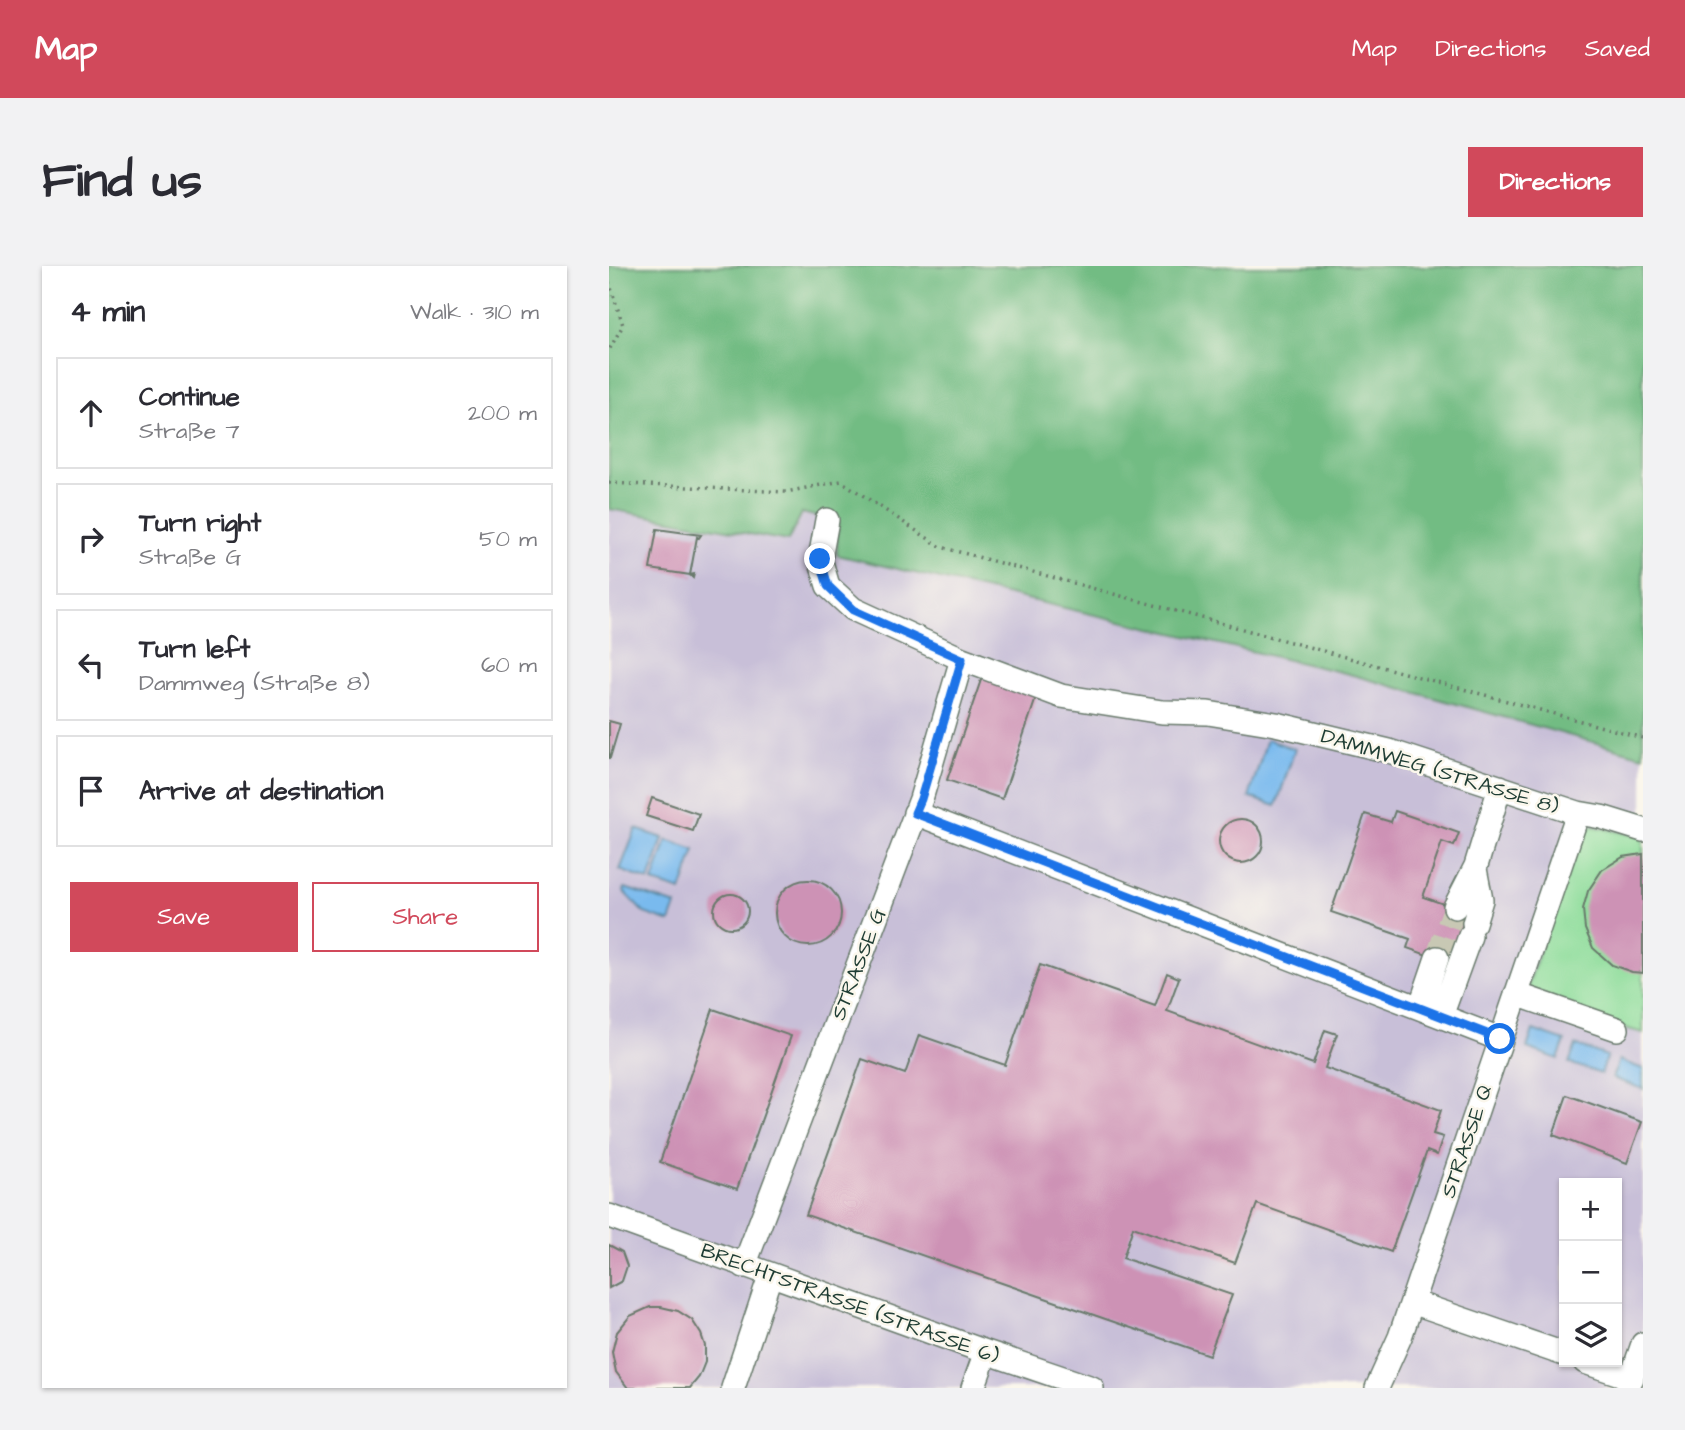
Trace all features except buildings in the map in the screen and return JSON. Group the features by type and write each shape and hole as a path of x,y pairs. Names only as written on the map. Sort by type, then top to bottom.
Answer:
{"street":[{"name":"DAMMWEG (STRASSE 8)","path":"827,520 820,559 828,586 853,610 962,659 1061,696 1162,712 1208,713 1276,724 1389,751 1578,813 1601,817 1643,831"},
{"name":"STRASSE G","path":"744,1266 921,799 962,659"},
{"path":"1455,907 1475,868 1500,788"},
{"path":"915,813 1500,1039"},
{"name":"STRASSE Q","path":"1377,1388 1400,1336 1578,813"},
{"path":"1431,1012 1472,930 1481,900 1475,868"},
{"path":"1431,1012 1437,958"},
{"path":"1516,994 1617,1029"},
{"name":"BRECHTSTRASSE (STRASSE 6)","path":"609,1216 770,1276 1092,1388"},
{"path":"733,1388 770,1276"},
{"path":"1412,1301 1559,1352"},
{"path":"1596,1367 1630,1383 1643,1344"},
{"path":"973,1388 985,1352"}],"path":[{"path":"609,282 622,325 609,350"},
{"path":"609,483 786,492 841,481 940,547 1341,658 1643,737"}],"shaded area":[{"path":"609,509 788,541 802,512 838,522 837,555 1349,674 1643,756 1643,1388 609,1388"}],"green space":[{"path":"609,266 1643,266 1643,756 1349,674 837,555 838,522 802,513 788,541 609,509"},
{"path":"1592,826 1643,837 1643,1033 1621,1027 1527,988 1580,836"}],"water":[{"path":"1267,739 1295,749 1276,806 1249,797"},
{"path":"636,829 663,838 649,881 620,870"},
{"path":"667,840 695,850 681,891 653,882"},
{"path":"625,888 676,905 670,922 644,913 624,892"},
{"path":"1533,1030 1565,1041 1558,1059 1527,1048"},
{"path":"1576,1045 1607,1056 1601,1074 1569,1063"},
{"path":"1619,1060 1643,1069 1643,1089 1612,1078"}],"tunnel":[{"path":"1437,958 1455,907"}],"route":[{"path":"820,559 828,586 853,610 962,659 915,813 1500,1039"}]}
